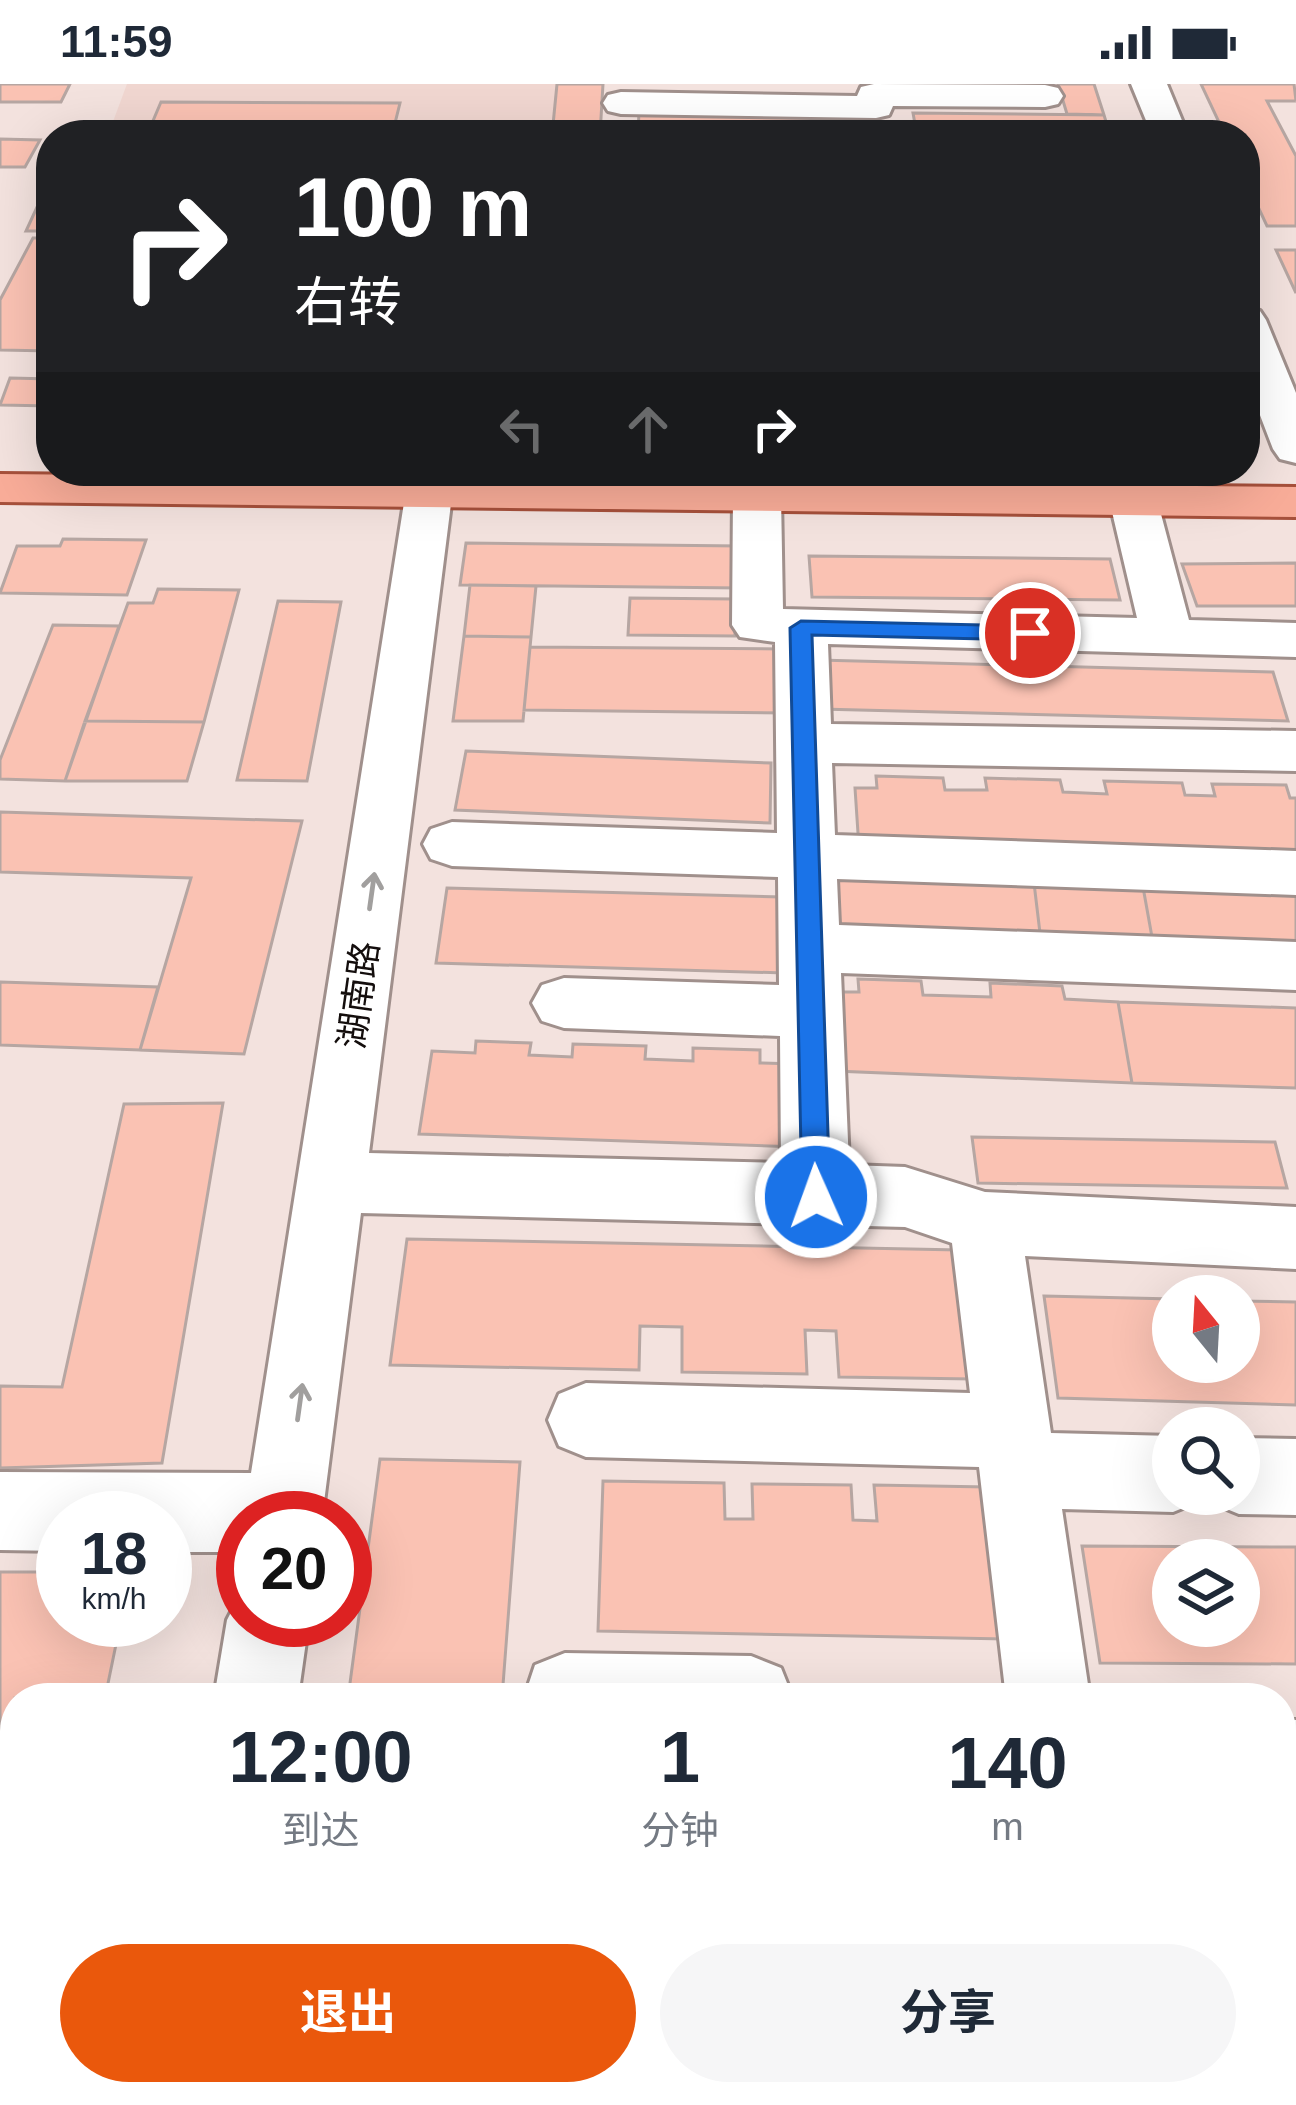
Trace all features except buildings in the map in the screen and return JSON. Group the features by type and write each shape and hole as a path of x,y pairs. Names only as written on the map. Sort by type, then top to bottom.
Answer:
{"main road":[{"path":"0,467 36,468"},
{"path":"1260,481 1296,481"},
{"path":"0,488 172,486"},
{"path":"505,486 757,496 902,486"},
{"path":"981,486 1133,499 1296,502"}],"street":[{"path":"1149,84 1164,120"},
{"path":"621,107 878,105 1045,96"},
{"path":"1260,358 1296,449"},
{"name":"湖南路","path":"287,1491 430,486"},
{"path":"757,496 758,626 1296,640"},
{"path":"1133,499 1167,637"},
{"path":"801,628 816,1197"},
{"path":"803,743 1296,751"},
{"path":"452,844 1296,873"},
{"path":"809,948 1296,966"},
{"path":"564,1003 811,1012"},
{"path":"332,1182 905,1197 985,1223 1296,1238"},
{"path":"985,1223 1046,1683"},
{"path":"586,1420 1015,1450 1152,1471"},
{"path":"1260,1476 1296,1477"},
{"path":"0,1510 216,1514"},
{"path":"258,1683 264,1647"}],"shaded area":[{"path":"127,84 603,84 601,120 114,120"}],"route":[{"path":"816,1197 801,628 1030,633"}]}
